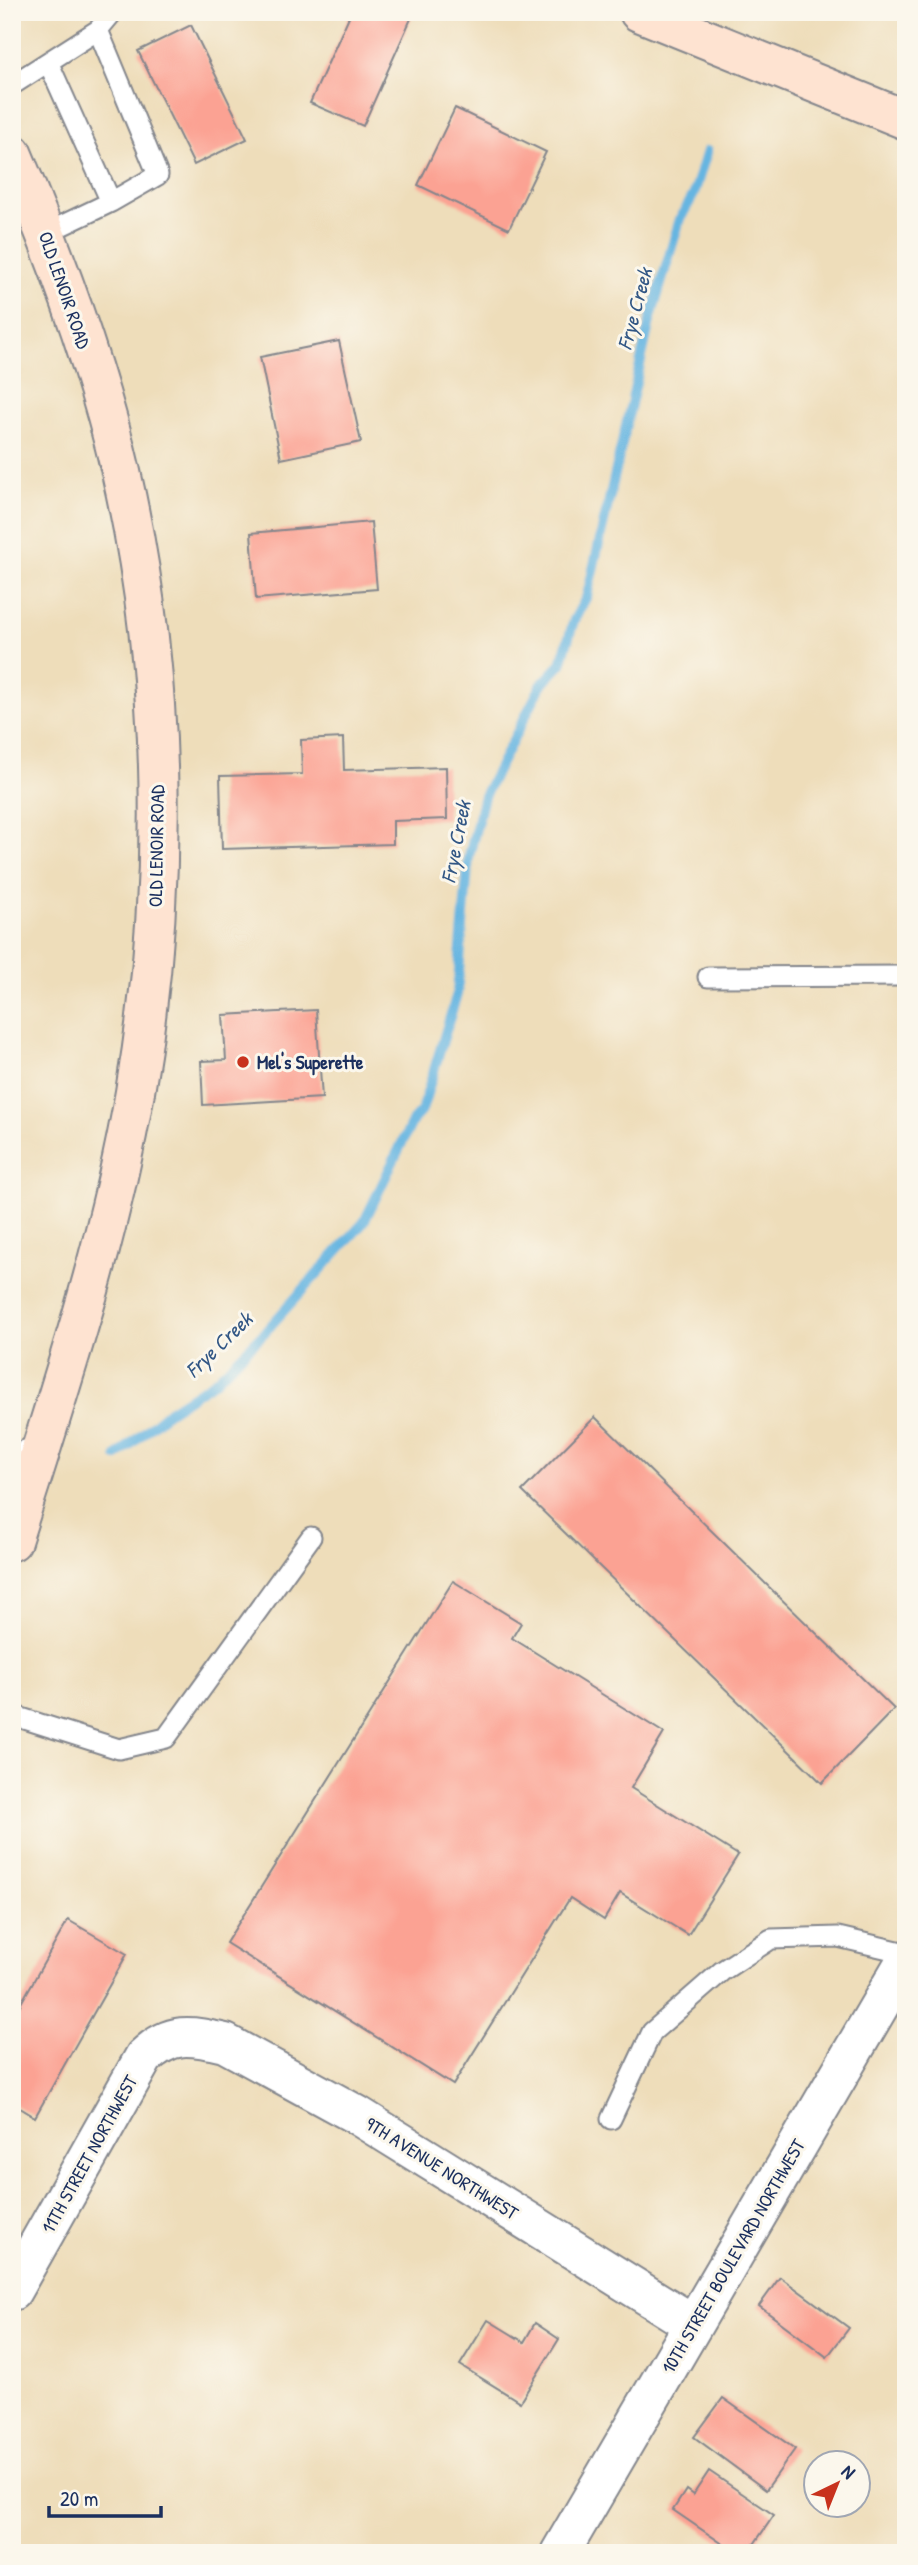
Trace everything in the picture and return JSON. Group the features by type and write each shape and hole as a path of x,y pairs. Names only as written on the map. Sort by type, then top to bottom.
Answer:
{"main road":[{"path":"639,12 906,120"},
{"name":"OLD LENOIR ROAD","path":"12,153 46,233 90,363 117,459 139,569 157,763 158,880 150,983 135,1093 111,1207 27,1450 12,1541"}],"street":[{"name":"10TH STREET BOULEVARD NORTHWEST","path":"560,2553 906,1960"},
{"name":"9TH AVENUE NORTHWEST","path":"181,2037 225,2043 274,2068 357,2115 693,2324"},
{"name":"11TH STREET NORTHWEST","path":"12,2291 144,2057 160,2041 181,2037"}],"lane":[{"path":"12,85 98,30 113,12"},
{"path":"46,233 158,176 98,30"},
{"path":"48,64 111,202"},
{"path":"708,977 906,976"},
{"path":"12,1715 119,1749 166,1738 311,1537"},
{"path":"611,2119 652,2032 722,1970 771,1939 838,1937 906,1953"}],"building":[{"path":"351,12 414,12 363,126 310,103"},
{"path":"191,25 247,139 194,165 138,51"},
{"path":"455,108 546,152 509,229 418,185"},
{"path":"339,341 361,442 281,459 260,357"},
{"path":"371,522 377,589 256,599 251,533"},
{"path":"343,738 344,770 446,767 447,819 393,821 393,844 222,849 220,776 302,774 301,740"},
{"path":"316,1010 322,1098 203,1105 201,1061 226,1060 223,1015"},
{"path":"595,1417 894,1709 822,1783 522,1491"},
{"path":"453,1581 521,1623 512,1638 664,1733 631,1788 738,1855 688,1935 620,1893 604,1920 570,1898 453,2085 226,1943"},
{"path":"68,1920 127,1954 35,2117 12,2103 12,2019"},
{"path":"780,2277 849,2328 827,2357 759,2306"},
{"path":"488,2320 524,2342 535,2323 559,2339 520,2402 460,2365"},
{"path":"723,2398 795,2449 766,2490 694,2437"},
{"path":"709,2471 774,2515 748,2553 736,2553 673,2510 686,2490 693,2495"}],"waterway":[{"name":"Frye Creek","path":"117,1456 169,1411 215,1381 264,1333 364,1222 413,1120 422,1110 457,994 469,856 484,796 542,684 561,664 574,620 587,596 650,321 680,219 694,194 707,151"}],"place":[{"name":"Mel's Superette","path":"243,1062"}]}
